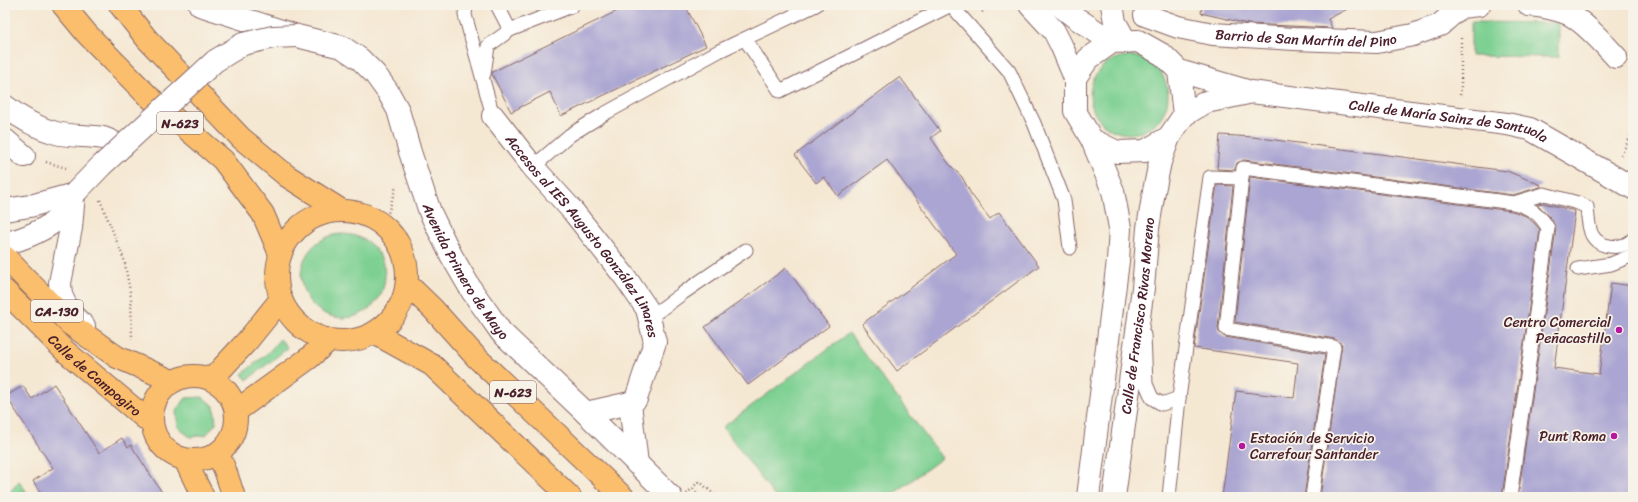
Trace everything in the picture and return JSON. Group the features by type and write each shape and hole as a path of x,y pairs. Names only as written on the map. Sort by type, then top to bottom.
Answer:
{"main road":[{"name":"N-623","path":"63,5 87,34 147,95 223,160 263,214 280,254"},
{"name":"N-623","path":"120,5 147,39 241,138 286,176 339,209"},
{"name":"N-623","path":"339,209 355,211 371,216 385,224 396,238 403,253 407,284 403,299 396,313 387,325 376,334 363,340 349,343 328,341 312,335 288,313 281,299 278,284 280,254 289,239 300,226 311,218 324,212 339,209"},
{"name":"Calle de Campogiro","path":"5,257 70,324 117,357 172,381"},
{"name":"N-623","path":"407,284 433,309 476,357 623,497"},
{"name":"Calle de Campogiro","path":"5,291 65,351 152,424"},
{"path":"212,379 248,340 281,299"},
{"name":"N-623","path":"376,334 432,365 570,497"},
{"path":"236,411 309,358 328,341"},
{"name":"CA-130","path":"192,375 212,379 228,392 236,411 236,427 229,442 218,454 202,460 185,460 169,453 158,441 152,424 152,408 160,392 172,381 192,375"},
{"path":"218,454 234,494"},
{"path":"185,460 203,496"}],"street":[{"path":"57,5 87,34"},
{"name":"Avenida Primero de Mayo","path":"200,5 297,36 342,47 360,59 375,74 388,92 398,110 430,212 451,255 472,291 501,332 671,497"},
{"path":"1030,5 1054,31 1062,47 1075,78 1075,110 1092,140 1117,152 1145,151 1169,137 1184,115 1179,70 1163,55 1138,41 1119,42 1088,59 1075,78"},
{"path":"1112,5 1119,42"},
{"path":"1529,5 1542,6 1568,14 1594,34 1616,57"},
{"path":"1054,31 1062,6 1119,42"},
{"name":"Barrio de San Martín del Pino","path":"1145,15 1178,27 1213,34 1294,40 1377,42 1413,35 1440,25 1466,6"},
{"name":"Avenida Primero de Mayo","path":"5,243 29,236 61,216 74,194 101,166 215,61 243,44 272,37 297,36"},
{"name":"Calle de María Sainz de Santuola","path":"1179,70 1251,92 1456,119 1507,124 1530,129 1633,188"},
{"name":"Calle de María Sainz de Santuola","path":"1184,115 1206,102 1251,92"},
{"path":"5,106 19,117 36,126 56,133 104,138 123,146"},
{"name":"Accesos al IES Augusto González Linares","path":"493,116 532,167 572,210 625,277 647,309 655,342 636,399 630,403"},
{"name":"Calle de Francisco Rivas Moreno","path":"1114,497 1143,288 1148,228 1160,162 1169,137"},
{"path":"5,140 24,156"},
{"name":"Calle de Francisco Rivas Moreno","path":"1088,497 1118,261 1120,228 1113,191 1092,140"},
{"path":"5,210 30,206 74,194 71,228 60,284 61,295 69,312 117,357"},
{"path":"586,413 630,403 637,464"}],"lane":[{"path":"466,5 465,15 493,116"},
{"path":"497,5 510,30"},
{"path":"484,82 488,46 510,30 572,6 571,5"},
{"path":"532,167 570,135 598,118 719,51 816,5"},
{"path":"745,39 780,91 951,5 1009,71 1012,77 1034,123 1064,200 1070,248"},
{"path":"1312,497 1334,347 1226,329 1243,168 1514,203 1528,207 1541,216 1548,228 1510,497"},
{"path":"1169,497 1179,398 1210,177 1241,178"},
{"path":"1514,203 1544,194 1578,203 1587,207 1589,224 1593,236 1604,244 1614,247 1628,244 1633,239"},
{"path":"649,318 746,250"},
{"path":"1578,270 1611,264 1633,255"},
{"path":"1143,288 1146,384 1152,398 1162,404 1179,398"}],"path":[{"path":"1456,119 1462,86 1466,6"},
{"path":"24,156 69,169"},
{"path":"98,195 124,259 131,297 132,340"},
{"path":"684,497 699,481 717,497"}],"green space":[{"path":"1471,22 1559,23 1559,57 1471,56"},
{"path":"1121,56 1137,56 1151,62 1162,73 1168,87 1168,103 1162,117 1151,128 1137,134 1121,134 1107,128 1096,117 1090,103 1090,87 1096,73 1107,62"},
{"path":"343,234 359,237 373,246 382,260 385,276 382,292 373,306 359,315 343,318 327,315 313,306 304,292 301,276 304,260 313,246 327,237"},
{"path":"849,333 942,458 889,497 775,497 723,427"},
{"path":"280,339 288,348 247,380 242,374 268,353"},
{"path":"202,397 214,406 216,423 206,435 190,437 178,427 176,411 186,398"},
{"path":"19,481 30,497 6,497"}],"building":[{"path":"614,5 685,5 706,46 561,116 550,92 511,112 492,72 617,11"},
{"path":"1202,5 1355,5 1328,19 1332,28 1248,24 1201,13"},
{"path":"900,77 940,131 931,138 949,164 962,177 971,194 990,219 999,212 1039,266 897,371 862,324 956,254 887,160 838,196 824,177 816,183 795,155"},
{"path":"1220,135 1253,137 1507,171 1541,185 1540,187 1513,195 1244,160 1237,163 1235,170 1217,169"},
{"path":"1250,177 1512,211 1526,216 1540,230 1502,497 1320,497 1342,344 1335,339 1235,322"},
{"path":"1217,185 1233,186 1218,328 1219,332 1225,337 1325,354 1304,497 1222,497 1236,391 1294,398 1298,363 1194,348"},
{"path":"1543,203 1575,211 1554,368 1599,374 1611,283 1633,286 1633,497 1518,497 1556,229 1551,218 1537,204"},
{"path":"786,268 829,326 748,385 705,327"},
{"path":"54,384 99,453 122,438 128,447 131,445 165,497 44,497 33,481 53,468 6,396 23,386 32,399"}],"place":[{"name":"Centro Comercial Peñacastillo","path":"1619,330"},
{"name":"Punt Roma","path":"1614,436"},
{"name":"Estación de Servicio Carrefour Santander","path":"1242,446"}]}
